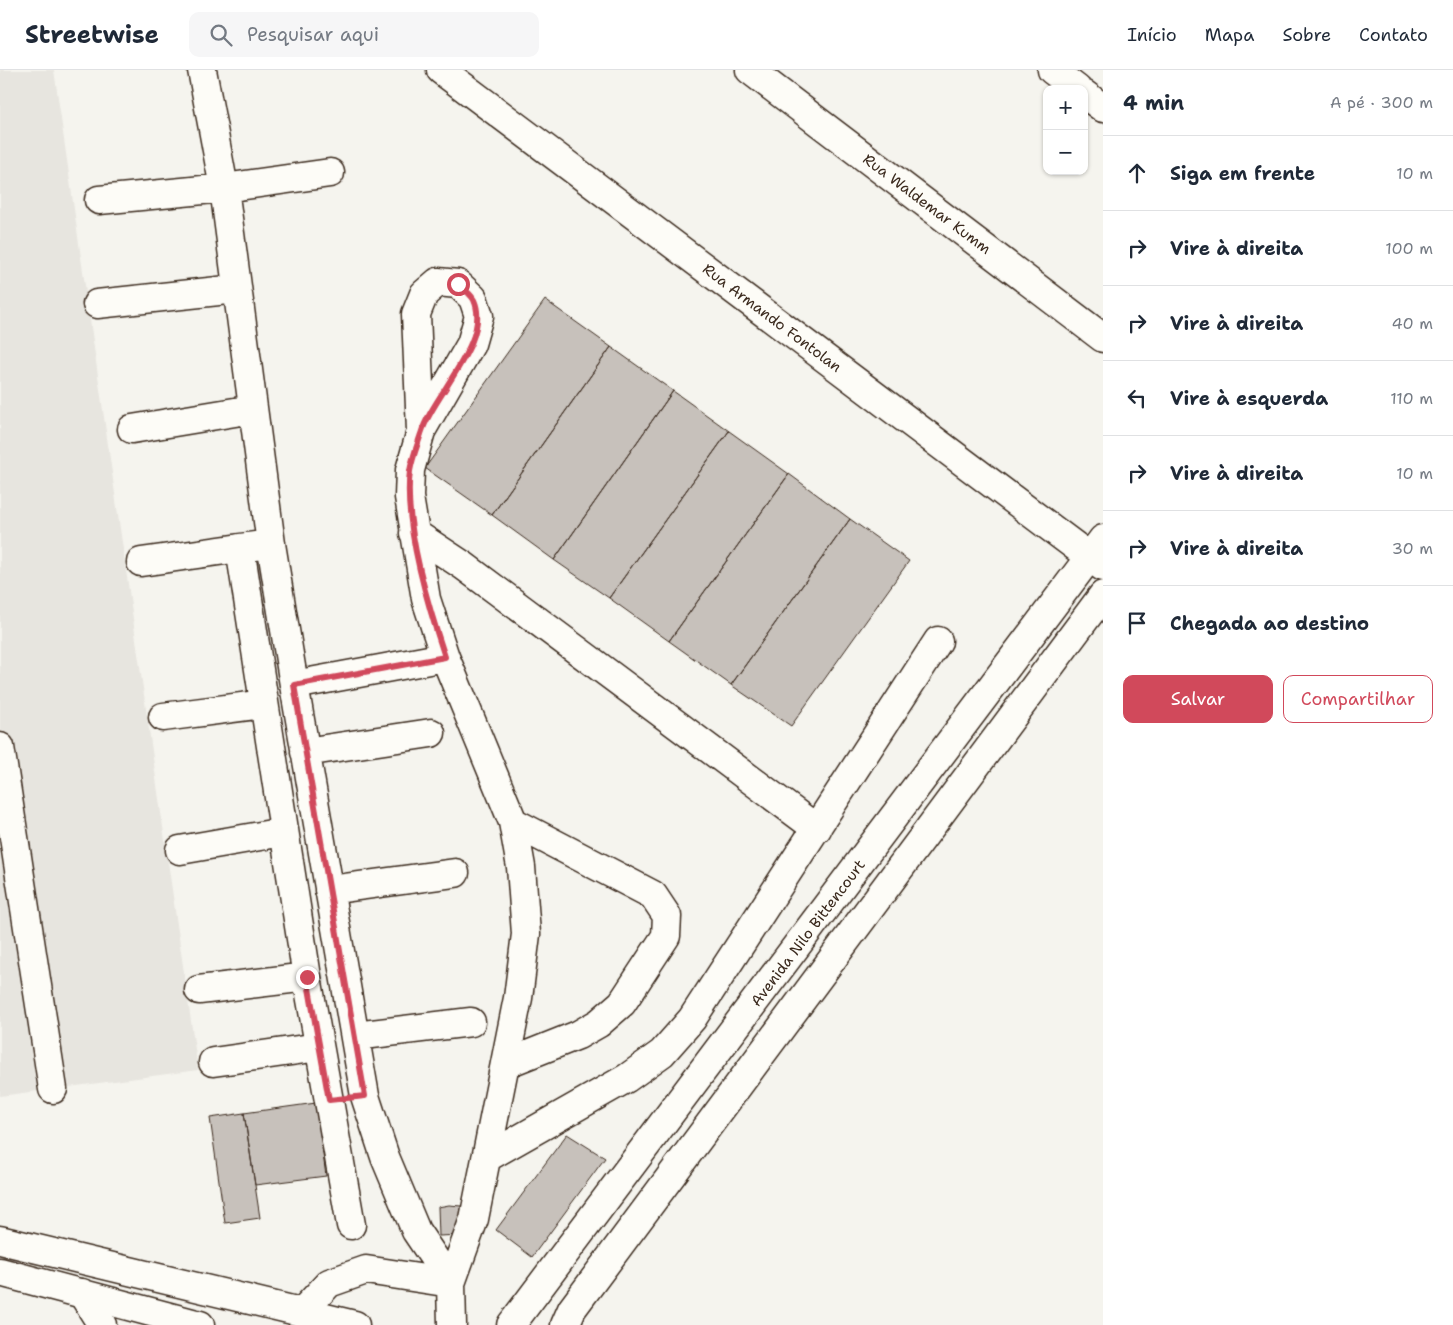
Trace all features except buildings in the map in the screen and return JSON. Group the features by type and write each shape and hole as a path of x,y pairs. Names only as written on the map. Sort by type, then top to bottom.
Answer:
{"street":[{"path":"202,70 224,188 271,544 365,1096 385,1157 416,1231 451,1283"},
{"name":"Rua Armando Fontolan","path":"441,70 1099,554"},
{"name":"Rua Waldemar Kumm","path":"750,70 1103,338"},
{"path":"1052,70 1072,85"},
{"path":"1088,97 1103,108"},
{"path":"99,200 224,188 330,173"},
{"path":"422,431 416,314 424,294 438,282 458,284 473,298 478,316 471,344 422,431 410,470 409,498 426,599 445,657 513,822 521,867 526,934 518,998 474,1219 451,1283 452,1325"},
{"path":"98,304 237,289"},
{"path":"132,430 253,409"},
{"path":"414,534 472,572 817,828"},
{"path":"141,562 271,544"},
{"path":"240,548 283,832 351,1225"},
{"name":"Avenida Nilo Bittencourt","path":"511,1325 1099,554"},
{"path":"565,1325 567,1316 578,1301 1103,595"},
{"path":"486,1158 627,1078 662,1052 692,1019 938,641"},
{"path":"294,685 445,657"},
{"path":"163,717 264,704"},
{"path":"305,752 431,733"},
{"path":"0,747 53,1089"},
{"path":"504,1064 578,1035 599,1023 622,1003 666,936 667,916 653,895 513,822"},
{"path":"180,850 283,832"},
{"path":"330,890 455,872"},
{"path":"200,990 307,977"},
{"path":"355,1036 472,1022"},
{"path":"213,1062 319,1048"},
{"path":"329,1100 365,1096"},
{"path":"0,1240 355,1325"},
{"path":"302,1312 329,1283 366,1270 451,1283"},
{"path":"0,1272 82,1293 149,1319 200,1325"},
{"path":"82,1293 102,1325"}],"shaded area":[{"path":"0,70 54,70 198,1070 0,1096"}],"route":[{"path":"307,977 329,1100 365,1096 294,685 445,657 426,599 409,498 410,470 422,431 471,344 478,316 473,298 458,284"}]}
